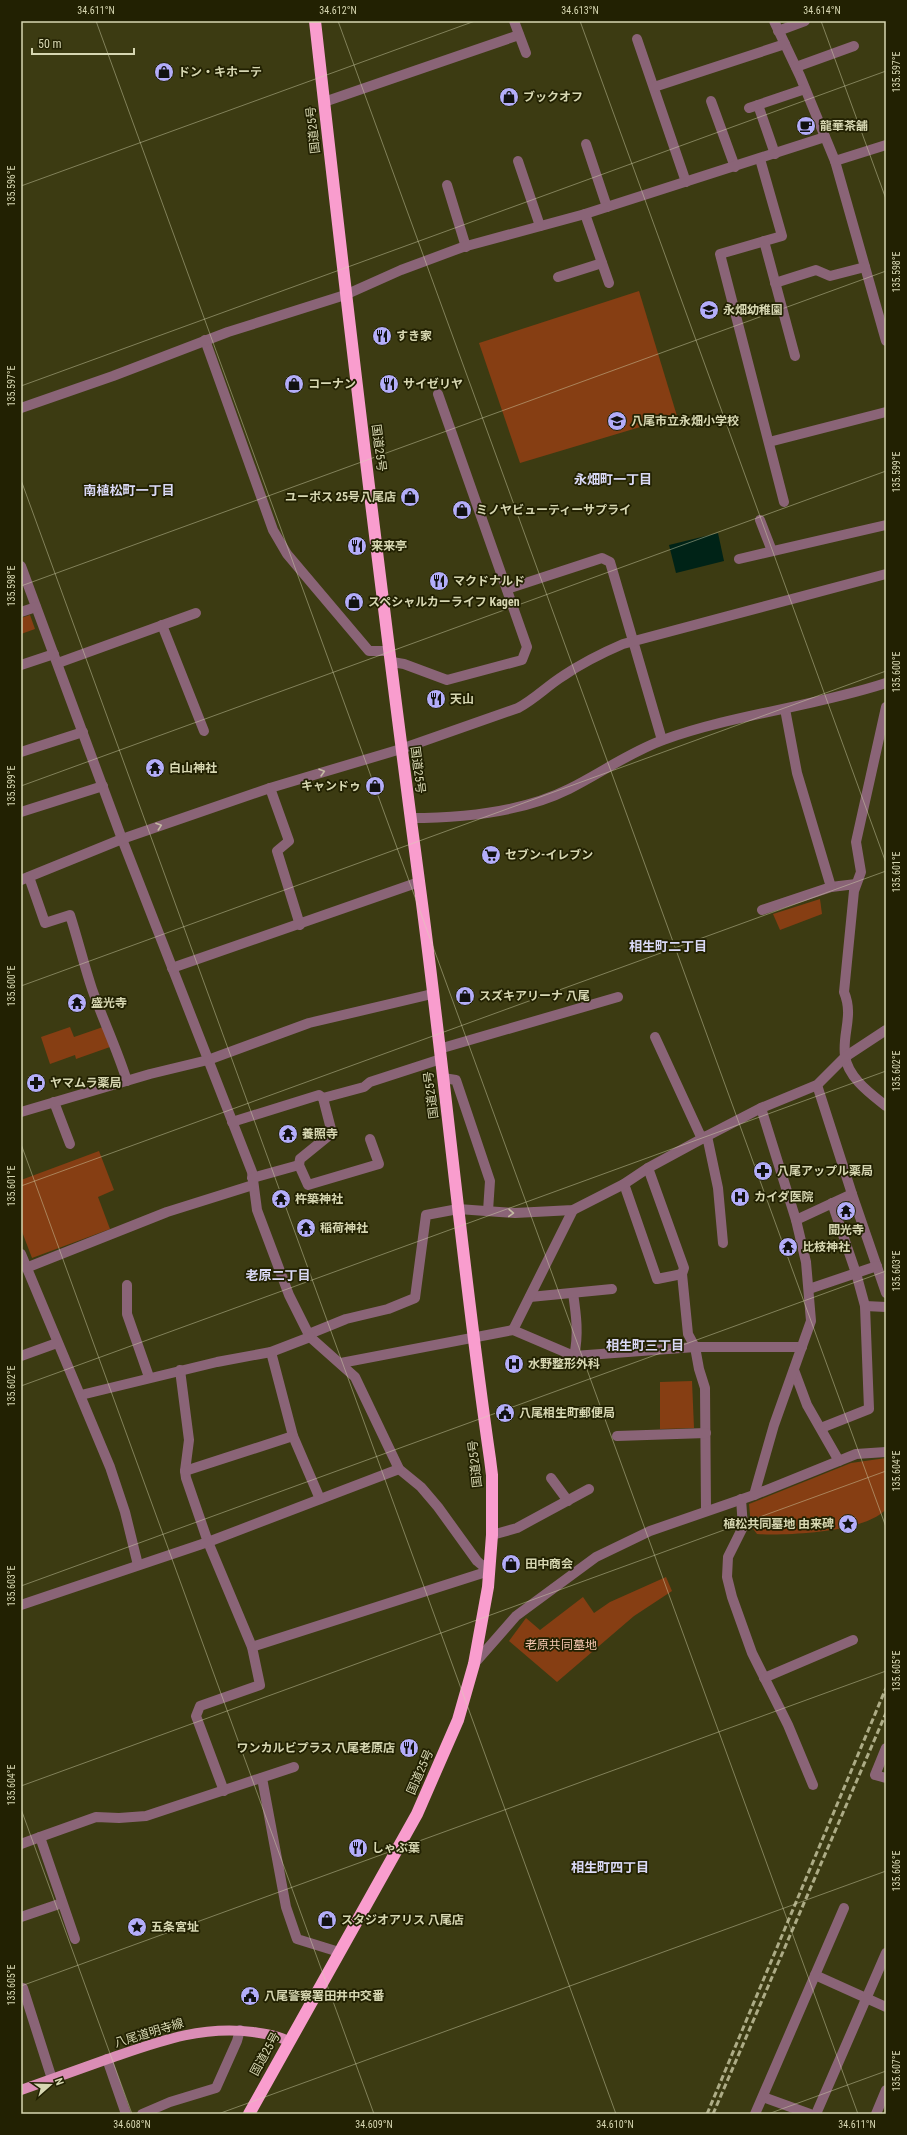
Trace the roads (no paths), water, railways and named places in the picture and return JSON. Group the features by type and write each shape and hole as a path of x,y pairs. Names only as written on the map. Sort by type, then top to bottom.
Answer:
{"highway":[{"name":"国道25号","path":"249,2114 288,2041 417,1814 458,1720 474,1664 489,1571 492,1535 492,1475 473,1339 419,882 401,749 391,657 345,294 315,21"}],"main road":[{"name":"八尾道明寺線","path":"21,2090 158,2042 190,2034 217,2030 240,2030 278,2035 288,2041"}],"street":[{"path":"514,21 526,53"},
{"path":"774,21 796,67 835,161 886,341"},
{"path":"778,31 805,21"},
{"path":"324,102 519,35"},
{"path":"637,39 686,182"},
{"path":"654,87 785,44"},
{"path":"796,67 854,46"},
{"path":"775,154 753,106 805,89"},
{"path":"711,101 735,167"},
{"path":"21,408 113,376 205,340 345,294 401,270 466,246 585,214 825,137"},
{"path":"586,144 607,207"},
{"path":"835,161 886,145"},
{"path":"760,159 782,236 720,254 784,502"},
{"path":"518,161 540,226"},
{"path":"447,185 466,246"},
{"path":"585,214 609,283"},
{"path":"764,241 795,356"},
{"path":"558,277 602,263"},
{"path":"775,282 816,270 830,276 865,267"},
{"path":"205,340 273,530 286,554 369,651 391,657 404,664 447,680 522,660 526,648 507,589 438,394"},
{"path":"769,442 886,412"},
{"path":"760,520 772,551"},
{"path":"739,559 886,525"},
{"path":"507,589 602,558 610,562 662,740"},
{"path":"21,566 122,839 232,1122 253,1181 257,1210 288,1295 310,1336 355,1377 399,1469 420,1487 438,1507 477,1561 489,1571"},
{"path":"127,1080 116,1047 110,1038 92,988 70,915 45,923 25,878 122,839 270,788 401,749 518,708 534,700 562,676 599,654 634,641 886,574"},
{"path":"21,612 36,607"},
{"path":"21,665 56,658 196,613"},
{"path":"162,625 204,731"},
{"path":"410,818 516,808 568,789 611,764 662,740 702,727 852,694 886,683"},
{"path":"886,707 856,842 861,872 854,891 844,992 849,1004 845,1057 864,1090 886,1106"},
{"path":"785,709 797,773 832,887"},
{"path":"21,752 83,732"},
{"path":"21,812 103,786"},
{"path":"270,788 289,840 277,852 300,925"},
{"path":"172,968 300,925 419,882"},
{"path":"762,910 832,887 856,884"},
{"path":"22,1109 54,1102 127,1080 208,1060 309,1023 432,994"},
{"path":"232,1122 319,1096 323,1098 364,1087 370,1082 440,1054 618,997"},
{"path":"81,1395 149,1377 271,1352 346,1319 388,1310 415,1298 426,1215 458,1208 515,1213 573,1210 624,1184 648,1168 761,1108 818,1085 845,1057 886,1030"},
{"path":"655,1037 705,1137 718,1188 723,1243"},
{"path":"443,1078 456,1080 490,1181 488,1211"},
{"path":"818,1085 852,1194 886,1293"},
{"path":"323,1098 332,1133 300,1159 299,1165 308,1186 379,1164 370,1139"},
{"path":"54,1102 70,1144"},
{"path":"754,1495 774,1425 811,1321 806,1262 796,1220 761,1108"},
{"path":"26,1268 167,1212 299,1165"},
{"path":"648,1168 684,1268 682,1274 688,1334 695,1348 705,1388 706,1510"},
{"path":"624,1184 657,1279 682,1274"},
{"path":"796,1220 852,1194"},
{"path":"821,1428 869,1409 865,1306 856,1273 832,1203"},
{"path":"513,1330 573,1210"},
{"path":"21,1254 110,1467 125,1512 138,1565"},
{"path":"809,1289 877,1266"},
{"path":"127,1286 127,1314 149,1377"},
{"path":"530,1297 612,1289"},
{"path":"573,1293 577,1322 577,1342 574,1356"},
{"path":"865,1306 886,1307"},
{"path":"341,1363 473,1339 513,1330 574,1356 695,1348 802,1347"},
{"path":"21,1356 57,1343"},
{"path":"271,1352 293,1436 320,1499"},
{"path":"180,1370 189,1440 185,1471 208,1542 252,1647 260,1685 200,1706 196,1716 224,1791"},
{"path":"794,1370 807,1405 839,1461"},
{"path":"617,1436 706,1433"},
{"path":"185,1471 293,1436"},
{"path":"474,1664 516,1616 596,1556 650,1531 706,1510 754,1495 856,1454 886,1452"},
{"path":"21,1605 208,1542 399,1469"},
{"path":"551,1478 568,1500"},
{"path":"492,1535 518,1528 589,1489"},
{"path":"741,1499 743,1527 728,1557 728,1577 732,1597 752,1653 788,1725 813,1785"},
{"path":"252,1647 489,1571"},
{"path":"764,1678 853,1640"},
{"path":"886,1748 875,1775 886,1778"},
{"path":"21,1844 96,1817 119,1818 146,1816 294,1767"},
{"path":"262,1778 286,1907 297,1939 339,1952"},
{"path":"40,1837 75,1939"},
{"path":"21,1917 62,1903"},
{"path":"755,2114 844,1908"},
{"path":"816,2114 886,1953"},
{"path":"815,1975 886,2007"},
{"path":"23,1988 52,2078"},
{"path":"142,2114 168,2109 216,2088 237,2041 240,2030"},
{"path":"107,2059 126,2114"},
{"path":"876,2114 886,2090"},
{"path":"763,2097 810,2114"}],"railway":[{"path":"707,2114 886,1688"},
{"path":"713,2114 886,1713"}],"place":[{"name":"ドン・キホーテ","path":"164,72"},
{"name":"ブックオフ","path":"509,97"},
{"name":"龍華茶舗","path":"806,126"},
{"name":"永畑幼稚園","path":"709,310"},
{"name":"すき家","path":"382,336"},
{"name":"コーナン","path":"294,384"},
{"name":"サイゼリヤ","path":"389,384"},
{"name":"八尾市立永畑小学校","path":"617,421"},
{"name":"ユーポス 25号八尾店","path":"410,497"},
{"name":"ミノヤビューティーサプライ","path":"462,510"},
{"name":"来来亭","path":"357,546"},
{"name":"マクドナルド","path":"439,581"},
{"name":"スペシャルカーライフ Kagen","path":"354,602"},
{"name":"天山","path":"436,699"},
{"name":"白山神社","path":"155,768"},
{"name":"キャンドゥ","path":"375,786"},
{"name":"セブン-イレブン","path":"491,855"},
{"name":"スズキアリーナ 八尾","path":"465,996"},
{"name":"盛光寺","path":"77,1003"},
{"name":"ヤマムラ薬局","path":"36,1083"},
{"name":"養照寺","path":"288,1134"},
{"name":"八尾アップル薬局","path":"763,1171"},
{"name":"カイダ医院","path":"740,1197"},
{"name":"杵築神社","path":"281,1199"},
{"name":"聞光寺","path":"846,1211"},
{"name":"稲荷神社","path":"306,1228"},
{"name":"比枝神社","path":"788,1247"},
{"name":"水野整形外科","path":"514,1364"},
{"name":"八尾相生町郵便局","path":"505,1413"},
{"name":"植松共同墓地 由来碑","path":"848,1524"},
{"name":"田中商会","path":"511,1564"},
{"name":"ワンカルビプラス 八尾老原店","path":"409,1748"},
{"name":"しゃぶ葉","path":"358,1848"},
{"name":"スタジオアリス 八尾店","path":"327,1920"},
{"name":"五条宮址","path":"137,1927"},
{"name":"八尾警察署田井中交番","path":"250,1996"}],"district":[{"name":"永畑町一丁目","path":"613,479"},
{"name":"南植松町一丁目","path":"129,490"},
{"name":"相生町二丁目","path":"668,946"},
{"name":"老原二丁目","path":"278,1275"},
{"name":"相生町三丁目","path":"645,1345"},
{"name":"相生町四丁目","path":"610,1867"}],"park label":[{"name":"老原共同墓地","path":"561,1645"}]}
